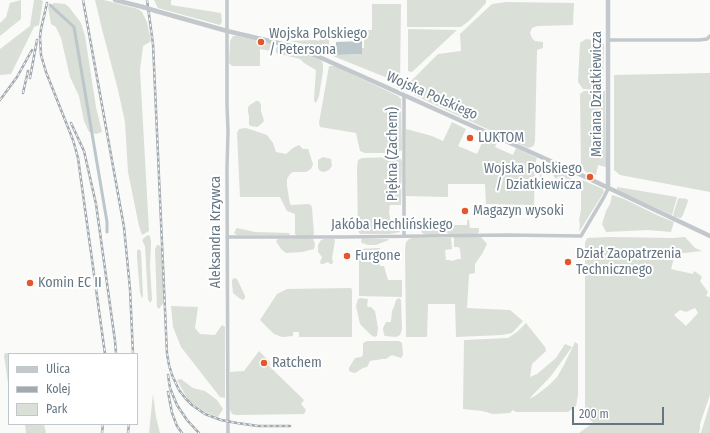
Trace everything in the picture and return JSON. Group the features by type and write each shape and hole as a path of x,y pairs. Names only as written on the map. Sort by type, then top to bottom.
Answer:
{"street":[{"name":"Wojska Polskiego","path":"115,0 227,31 291,46 323,58 404,96 536,154 710,236"},
{"name":"Aleksandra Krzywca","path":"227,0 228,433"},
{"name":"Mariana Dziatkiewicza","path":"608,0 608,188"},
{"path":"608,40 699,40 707,39 710,36"},
{"name":"Piękna (Zachem)","path":"404,96 404,236"},
{"name":"Jakóba Hechlińskiego","path":"227,236 582,236 608,188"}],"green space":[{"path":"21,0 21,19 0,36 0,23 6,17 10,3"},
{"path":"34,0 43,1 39,25 34,27 11,74 0,75 0,49 30,26"},
{"path":"95,0 104,0 138,9 142,12 147,22 151,41 143,46 140,70 149,231 142,235 128,172 125,122"},
{"path":"154,0 171,0 171,5 221,13 222,22 220,25 158,8"},
{"path":"407,0 486,0 486,3 461,27 407,27"},
{"path":"506,2 574,3 573,25 537,26 532,28 530,33 535,41 543,42 543,48 537,50 535,141 532,147 528,148 414,95 409,89 409,83 438,54 461,51 460,34 492,4"},
{"path":"54,3 65,4 81,23 85,36 96,107 102,132 96,134 89,132 84,121 79,96 70,77 61,38 56,27 51,24 48,7"},
{"path":"372,4 401,4 400,83 333,56 336,51 336,55 362,54 362,48 364,48 365,40 360,32 361,30 372,30"},
{"path":"408,29 457,30 412,72 408,71"},
{"path":"326,32 329,34 328,54 303,44 290,41 322,40 326,35"},
{"path":"233,36 257,40 264,45 265,42 273,45 271,51 260,49 260,66 232,66 229,63 230,41"},
{"path":"586,39 599,41 604,44 603,87 599,90 583,89 578,82 580,43"},
{"path":"278,45 313,56 322,61 323,71 319,96 316,103 314,100 316,70 300,59 276,53"},
{"path":"329,66 335,66 398,96 401,99 402,150 396,153 365,153 360,151 356,133 320,127 319,123"},
{"path":"710,73 710,192 620,175 614,170 614,75"},
{"path":"584,91 605,91 606,167 598,165 596,175 586,172 581,167 580,94"},
{"path":"256,101 259,101 261,105 264,121 257,127 249,125 248,112 248,107"},
{"path":"452,122 466,129 458,146 477,154 485,136 498,140 495,147 513,155 516,148 537,158 535,164 534,205 486,204 485,184 448,184 448,197 406,196 406,129 432,136 443,141"},
{"path":"246,128 267,135 273,143 276,152 286,154 299,145 303,149 308,149 313,164 311,169 306,172 293,172 290,174 287,179 287,186 291,205 311,205 313,236 297,236 295,234 295,214 287,211 280,197 240,197 237,133 239,129"},
{"path":"323,157 331,159 332,166 329,170 324,172 320,171 318,168 318,160"},
{"path":"396,157 401,159 402,162 401,205 390,205 389,211 390,219 401,223 400,232 390,234 360,234 358,231 358,160 362,158"},
{"path":"543,162 572,175 569,184 564,182 566,178 563,177 561,180 559,176 556,179 552,174 548,175 543,171 540,179 539,166"},
{"path":"580,179 603,189 604,192 579,232 581,210"},
{"path":"617,187 677,197 672,215 617,190"},
{"path":"612,195 674,222 671,232 648,230 606,232 602,224"},
{"path":"679,198 687,199 688,201 681,218 673,215"},
{"path":"467,220 469,220 470,228 479,228 479,232 477,234 449,234 446,232 447,228 451,225 467,225"},
{"path":"428,222 436,222 441,225 443,231 442,233 437,235 426,235 422,233 421,225"},
{"path":"237,228 255,232 290,234 237,235 234,233"},
{"path":"148,235 150,236 151,242 150,267 152,300 150,303 148,299 145,246 142,240"},
{"path":"454,237 481,237 487,244 475,264 475,273 469,274 467,308 510,310 523,321 512,333 502,335 456,337 455,304 428,304 427,337 406,337 406,242 412,238 451,238 452,249 445,250 446,260 451,261 461,259 460,249 458,247 454,247"},
{"path":"685,237 695,248 702,251 675,254 671,269 693,274 694,271 700,275 702,277 700,281 708,292 706,296 710,297 710,395 700,424 699,433 579,433 593,423 588,417 585,407 585,243 587,238","holes":["695,308 698,313 686,326 674,315 680,310 686,312"]},
{"path":"362,238 389,240 376,245 368,245 361,242"},
{"path":"278,239 313,239 315,244 314,249 302,252 286,253 281,249 276,241"},
{"path":"334,239 335,241 332,264 328,262 321,264 320,262 322,257 318,252 318,245 321,240"},
{"path":"157,245 161,248 163,284 163,303 159,309 157,307 155,249"},
{"path":"380,248 380,266 384,266 388,280 402,280 402,297 359,296 359,262 357,262 358,249"},
{"path":"138,249 141,251 142,298 140,293 137,257"},
{"path":"234,278 237,279 245,296 243,300 233,293 232,280"},
{"path":"351,288 352,337 299,337 299,332 293,332 293,336 282,337 274,334 260,320 277,294 287,289"},
{"path":"399,298 401,300 402,329 400,335 396,337 385,336 383,328 386,322 391,321 392,311 396,300"},
{"path":"358,299 368,299 368,307 371,307 375,311 378,328 377,336 374,337 371,335 360,324 356,306"},
{"path":"171,306 198,307 195,328 200,334 215,335 222,325 225,327 225,398 220,397 181,347 173,327"},
{"path":"526,323 545,347 546,351 532,364 530,377 537,374 556,358 565,344 572,347 551,376 529,399 548,386 557,377 575,342 578,344 578,395 576,406 568,412 516,412 513,410 510,413 493,414 463,409 464,340 508,338"},
{"path":"367,341 399,341 402,343 403,355 401,358 392,355 386,359 370,361 367,367 355,373 349,371 349,368 355,358 363,355 363,343"},
{"path":"259,351 270,362 269,366 304,400 301,404 306,410 304,414 232,414 230,410 230,372 244,371"},
{"path":"5,353 8,353 8,383 4,356"},
{"path":"181,379 193,388 205,391 217,400 223,409 218,417 203,411 188,400 177,380"},
{"path":"153,394 156,417 160,433 149,433"},
{"path":"710,403 710,433 701,433"},
{"path":"25,425 44,425 46,433 26,433"}],"shaded area":[{"path":"362,41 362,54 336,55 336,42"}],"waterway":[{"path":"50,5 74,27 107,222 107,232"}],"railway":[{"path":"83,0 124,227 130,289 133,353"},
{"path":"147,0 153,44 167,354 172,375 179,390 186,399 205,414 221,420 258,426 290,426"},
{"path":"47,3 40,37 41,55 46,72 73,140 78,158 105,353"},
{"path":"30,78 37,40"},
{"path":"0,100 17,77 32,50"},
{"path":"23,93 28,71"},
{"path":"71,123 84,151 96,204 116,353"},
{"path":"168,375 170,388 177,405 187,420 199,433"},
{"path":"168,392 172,413 177,426 182,433"},
{"path":"102,433 103,425"},
{"path":"128,433 129,425"}],"place":[{"name":"Wojska Polskiego / Petersona","path":"261,42"},
{"name":"LUKTOM","path":"470,138"},
{"name":"Wojska Polskiego / Dziatkiewicza","path":"590,177"},
{"name":"Magazyn wysoki","path":"465,211"},
{"name":"Furgone","path":"347,256"},
{"name":"Dział Zaopatrzenia Technicznego","path":"568,262"},
{"name":"Komin EC II","path":"30,283"},
{"name":"Ratchem","path":"264,363"}]}
